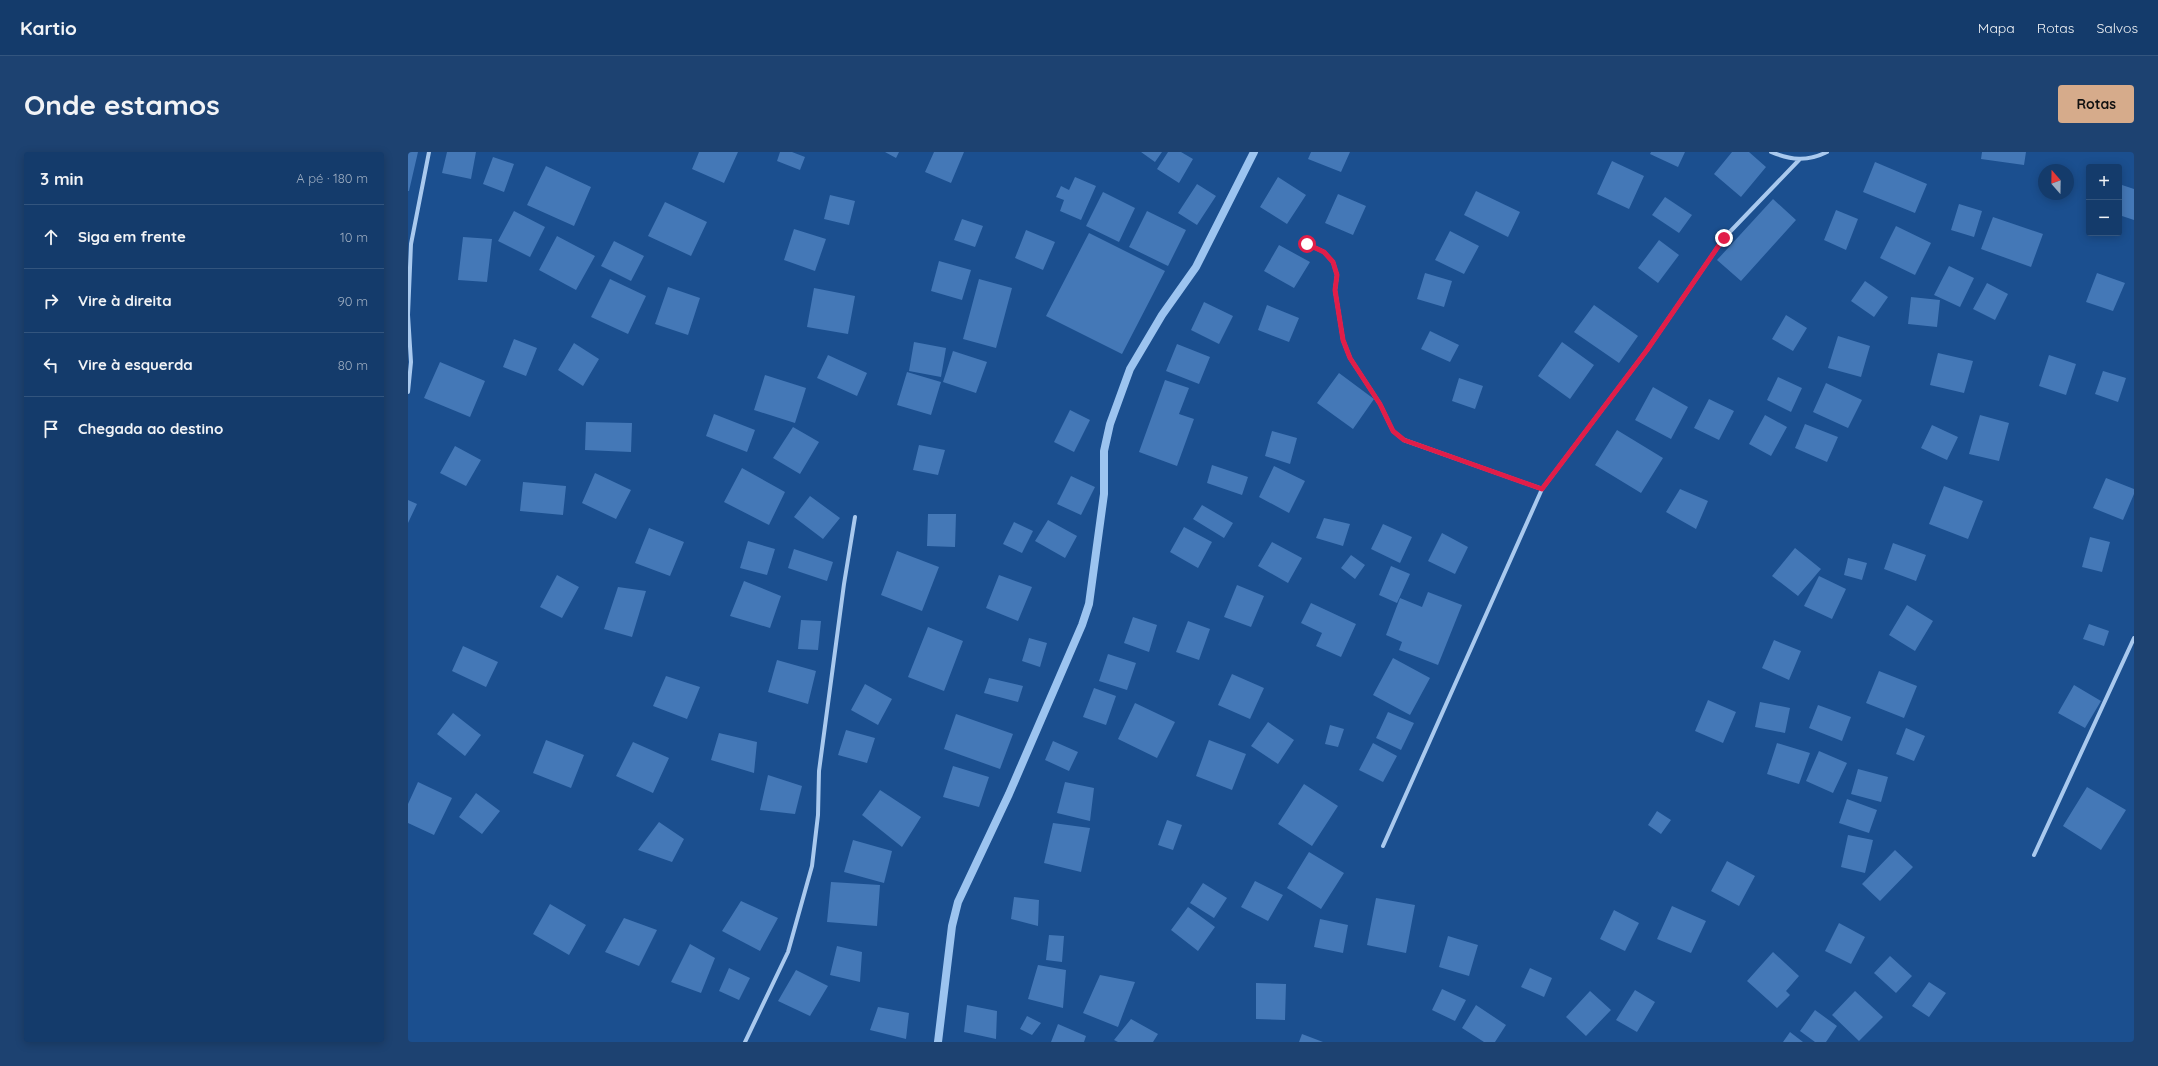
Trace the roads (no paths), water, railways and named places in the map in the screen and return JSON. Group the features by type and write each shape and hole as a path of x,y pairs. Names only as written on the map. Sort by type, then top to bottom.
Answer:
{"street":[{"path":"408,392 411,362 408,315 411,244 429,152"},
{"path":"1771,152 1799,160 1815,158 1827,152"},
{"path":"1383,846 1542,489 1647,350 1724,238 1799,160"},
{"path":"1307,244 1324,252 1333,262 1337,275 1335,290 1343,340 1350,358 1380,404 1393,431 1404,440 1542,489"},
{"path":"745,1042 788,952 812,866 818,815 820,771 844,584 855,517"},
{"path":"2034,856 2134,638"}],"waterway":[{"path":"938,1042 952,926 958,902 1009,794 1082,625 1089,604 1104,494 1104,451 1110,424 1130,369 1162,315 1196,267 1254,152"}]}
